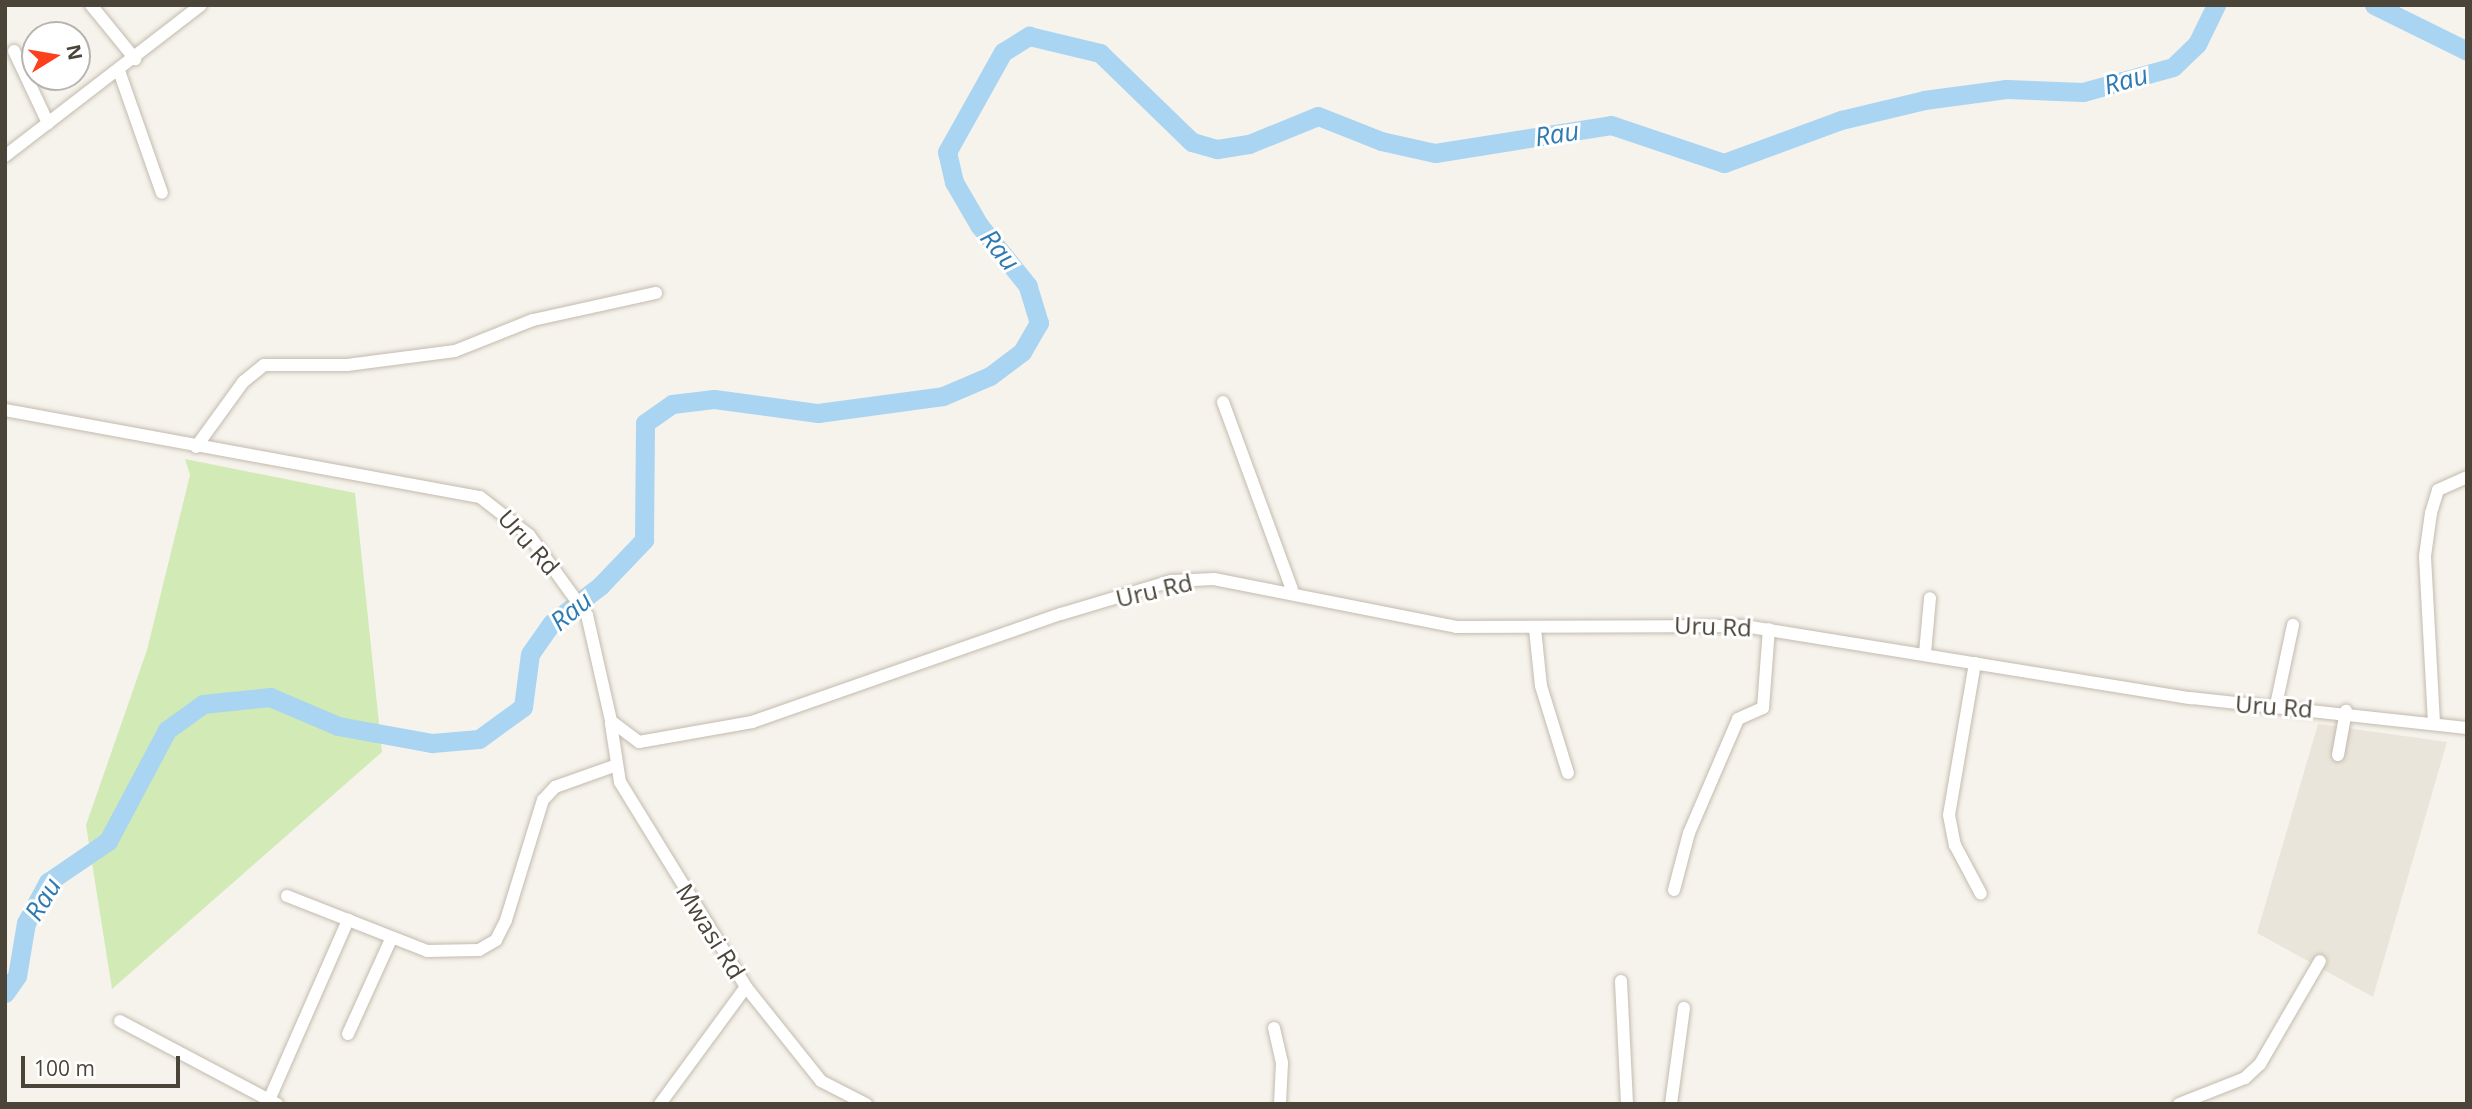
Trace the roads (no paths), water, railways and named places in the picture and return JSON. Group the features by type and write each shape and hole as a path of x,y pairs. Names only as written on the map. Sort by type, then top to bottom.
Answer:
{"street":[{"path":"91,5 135,59"},
{"path":"5,156 135,59 201,5"},
{"path":"14,51 48,123"},
{"path":"119,71 162,193"},
{"path":"196,447 243,382 264,365 431,355 587,305 656,293"},
{"path":"1223,402 1292,590"},
{"name":"Uru Rd","path":"5,410 136,430 196,447 480,497 529,535 583,609 611,721 639,742 752,722 1172,581 1214,579 1292,590 1424,622 1535,629 1705,624 1769,629 2191,698 2346,711 2467,728"},
{"path":"2434,723 2425,556 2431,513 2438,490 2467,477"},
{"path":"1925,653 1930,598"},
{"path":"2276,705 2293,625"},
{"path":"1535,629 1541,686 1568,773"},
{"path":"1674,890 1689,833 1738,719 1763,708 1769,629"},
{"path":"1975,663 1949,815 1955,845 1981,894"},
{"path":"2338,755 2346,711"},
{"name":"Mwasi Rd","path":"611,721 614,766 746,987 821,1082 866,1104"},
{"path":"287,896 391,939 442,955 479,950 496,940 543,800 555,787 614,766"},
{"path":"120,1021 273,1102 348,920"},
{"path":"348,1034 391,939"},
{"path":"2179,1104 2245,1078 2260,1064 2320,961"},
{"path":"1621,981 1627,1104"},
{"path":"660,1104 746,987"},
{"path":"1671,1104 1684,1008"},
{"path":"1275,1028 1282,1063 1280,1104"}],"waterway":[{"name":"Rau","path":"5,993 17,976 26,923 48,882 108,841 167,730 203,704 270,697 338,726 432,743 479,739 523,707 530,654 552,623 600,586 644,540 645,423 672,404 714,399 818,413 943,396 990,376 1022,352 1039,323 1028,286 979,225 954,182 947,152 1003,52 1029,36 1100,53 1192,142 1217,149 1249,144 1318,116 1381,141 1435,153 1611,125 1724,163 1841,120 1924,100 2006,89 2083,92 2173,67 2197,44 2216,5"},
{"name":"Rau","path":"2374,5 2467,51"}]}
